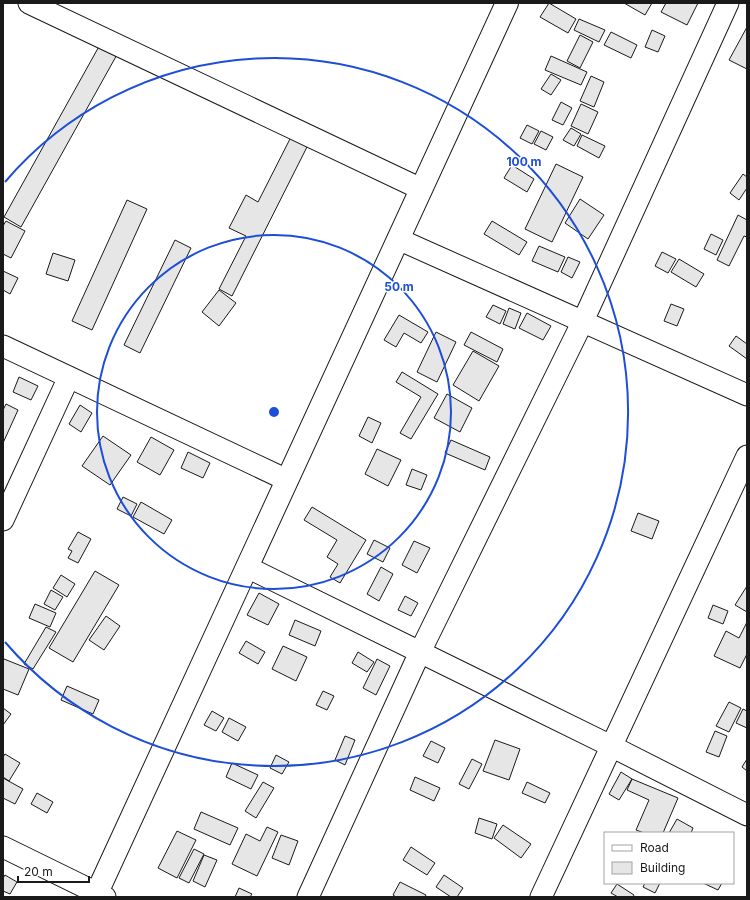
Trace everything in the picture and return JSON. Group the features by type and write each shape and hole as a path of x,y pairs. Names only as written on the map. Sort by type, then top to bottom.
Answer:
{"street":[{"path":"29,3 421,189"},
{"path":"3,847 99,896 247,567 507,3"},
{"path":"308,897 420,652 583,321 728,3"},
{"path":"398,239 747,395"},
{"path":"3,346 287,480"},
{"path":"3,520 69,377"},
{"path":"540,897 747,456"},
{"path":"247,567 611,746 747,815"}],"building":[{"path":"549,3 576,19 568,33 540,17"},
{"path":"624,3 652,3 645,15"},
{"path":"666,3 698,3 687,25 661,12"},
{"path":"579,19 605,30 599,42 574,30"},
{"path":"747,27 747,69 729,60"},
{"path":"652,30 665,36 658,52 645,47"},
{"path":"611,32 637,45 631,58 604,45"},
{"path":"580,35 593,42 580,68 567,61"},
{"path":"102,41 119,51 21,227 4,217"},
{"path":"551,56 587,72 581,85 545,70"},
{"path":"551,74 561,80 551,95 541,89"},
{"path":"591,76 604,82 594,107 580,101"},
{"path":"561,102 572,108 563,125 552,120"},
{"path":"581,104 598,112 588,134 571,126"},
{"path":"527,125 539,131 532,144 520,138"},
{"path":"571,128 581,134 574,146 563,140"},
{"path":"294,131 311,139 232,296 219,289 246,236 229,228 246,195 258,202"},
{"path":"541,131 553,137 546,150 534,144"},
{"path":"582,135 605,146 599,158 577,146"},
{"path":"556,164 583,177 552,242 525,229"},
{"path":"512,165 534,179 527,192 504,178"},
{"path":"743,174 747,177 747,188 739,200 730,193"},
{"path":"580,199 604,215 588,239 565,223"},
{"path":"127,200 147,209 92,330 72,321"},
{"path":"738,215 747,220 747,237 744,236 729,266 717,260"},
{"path":"6,221 25,231 11,258 3,254 3,226"},
{"path":"492,221 527,242 519,255 484,234"},
{"path":"711,234 723,240 716,255 704,249"},
{"path":"175,240 191,248 140,353 124,345"},
{"path":"539,246 565,257 558,272 532,261"},
{"path":"662,252 676,259 668,273 655,266"},
{"path":"53,253 75,260 68,281 46,274"},
{"path":"568,257 580,262 572,278 561,272"},
{"path":"679,259 704,274 696,287 671,272"},
{"path":"3,271 18,278 10,294 3,290"},
{"path":"219,290 236,303 219,326 202,312"},
{"path":"671,304 684,309 677,326 664,321"},
{"path":"493,305 506,311 500,324 486,317"},
{"path":"509,308 521,313 515,329 503,324"},
{"path":"527,313 551,326 543,340 519,328"},
{"path":"399,315 428,332 421,343 404,333 396,347 384,340"},
{"path":"436,332 456,342 437,382 417,372"},
{"path":"471,332 503,349 497,362 464,345"},
{"path":"736,336 747,344 747,359 729,346"},
{"path":"473,351 499,366 479,401 453,385"},
{"path":"402,372 438,394 411,439 400,433 421,397 396,382"},
{"path":"19,377 38,386 31,400 13,392"},
{"path":"447,394 472,408 460,432 434,418"},
{"path":"6,404 18,410 3,443 3,410"},
{"path":"80,405 92,413 81,432 69,424"},
{"path":"368,417 381,423 372,443 359,436"},
{"path":"103,436 131,455 110,485 82,466"},
{"path":"151,437 174,450 160,475 137,462"},
{"path":"451,440 490,457 485,470 445,453"},
{"path":"377,449 401,460 388,486 365,474"},
{"path":"188,452 210,463 203,478 181,468"},
{"path":"412,469 427,475 421,490 406,485"},
{"path":"123,497 137,504 131,516 117,509"},
{"path":"141,502 172,520 164,534 133,517"},
{"path":"312,507 366,540 340,583 330,577 338,564 327,557 337,540 304,520"},
{"path":"638,513 659,521 652,539 631,531"},
{"path":"78,532 91,539 78,563 68,558 72,551 68,549"},
{"path":"374,540 390,548 383,562 367,554"},
{"path":"414,541 430,548 417,573 402,565"},
{"path":"381,567 393,574 379,601 367,594"},
{"path":"95,571 119,585 73,662 49,648"},
{"path":"61,575 75,584 67,597 53,588"},
{"path":"747,586 747,612 735,605"},
{"path":"51,590 63,597 55,610 44,604"},
{"path":"259,593 279,604 268,625 247,615"},
{"path":"405,596 418,603 411,616 398,610"},
{"path":"35,604 56,613 50,627 29,618"},
{"path":"713,605 728,611 723,624 708,618"},
{"path":"106,616 120,626 104,650 89,640"},
{"path":"295,620 321,631 315,646 289,635"},
{"path":"747,622 747,654 740,668 714,656 726,631 739,638"},
{"path":"46,627 56,632 33,669 24,664"},
{"path":"246,641 265,652 258,664 239,653"},
{"path":"283,646 307,657 296,681 272,669"},
{"path":"358,652 374,662 367,672 352,663"},
{"path":"4,659 29,669 18,695 3,689"},
{"path":"377,659 390,666 376,695 363,688"},
{"path":"67,686 99,700 93,714 61,700"},
{"path":"323,691 334,696 327,710 316,705"},
{"path":"729,702 741,708 729,732 716,726"},
{"path":"3,708 11,714 3,725"},
{"path":"743,709 747,711 747,728 736,723"},
{"path":"212,711 224,718 216,731 204,725"},
{"path":"229,718 246,727 238,741 222,732"},
{"path":"715,731 727,736 719,757 706,752"},
{"path":"345,736 355,740 345,765 335,760"},
{"path":"495,740 520,749 509,780 483,771"},
{"path":"431,741 445,748 438,763 423,756"},
{"path":"5,754 20,763 9,781 3,777 3,757"},
{"path":"276,755 289,762 282,774 270,768"},
{"path":"472,759 482,764 469,789 459,784"},
{"path":"747,759 747,771 742,767"},
{"path":"232,763 258,775 251,789 226,777"},
{"path":"621,772 632,779 619,800 609,794"},
{"path":"415,777 440,788 434,801 410,790"},
{"path":"3,778 23,789 15,804 3,798"},
{"path":"632,779 678,798 663,832 641,832 636,830 649,800 627,790"},
{"path":"263,782 274,788 256,818 245,811"},
{"path":"527,782 550,793 545,803 522,793"},
{"path":"37,793 53,802 47,813 31,804"},
{"path":"201,812 238,828 230,845 194,829"},
{"path":"479,818 497,824 492,839 475,833"},
{"path":"677,819 693,828 691,832 670,832"},
{"path":"503,825 531,844 521,858 494,838"},
{"path":"267,827 278,832 257,876 232,864 246,834 260,841"},
{"path":"177,831 196,840 177,878 158,868"},
{"path":"281,835 298,841 289,865 272,858"},
{"path":"411,847 435,863 427,875 403,860"},
{"path":"194,849 204,854 189,883 179,878"},
{"path":"204,855 217,860 205,887 193,881"},
{"path":"5,875 17,882 10,894 3,891 3,878"},
{"path":"444,875 463,888 457,897 451,897 436,887"},
{"path":"400,882 426,895 425,897 396,897 393,895"},
{"path":"617,884 634,895 633,897 618,897 611,893"},
{"path":"644,884 660,884 655,893 643,887"},
{"path":"705,884 721,884 718,890"},
{"path":"239,888 252,894 250,897 235,897"}]}
